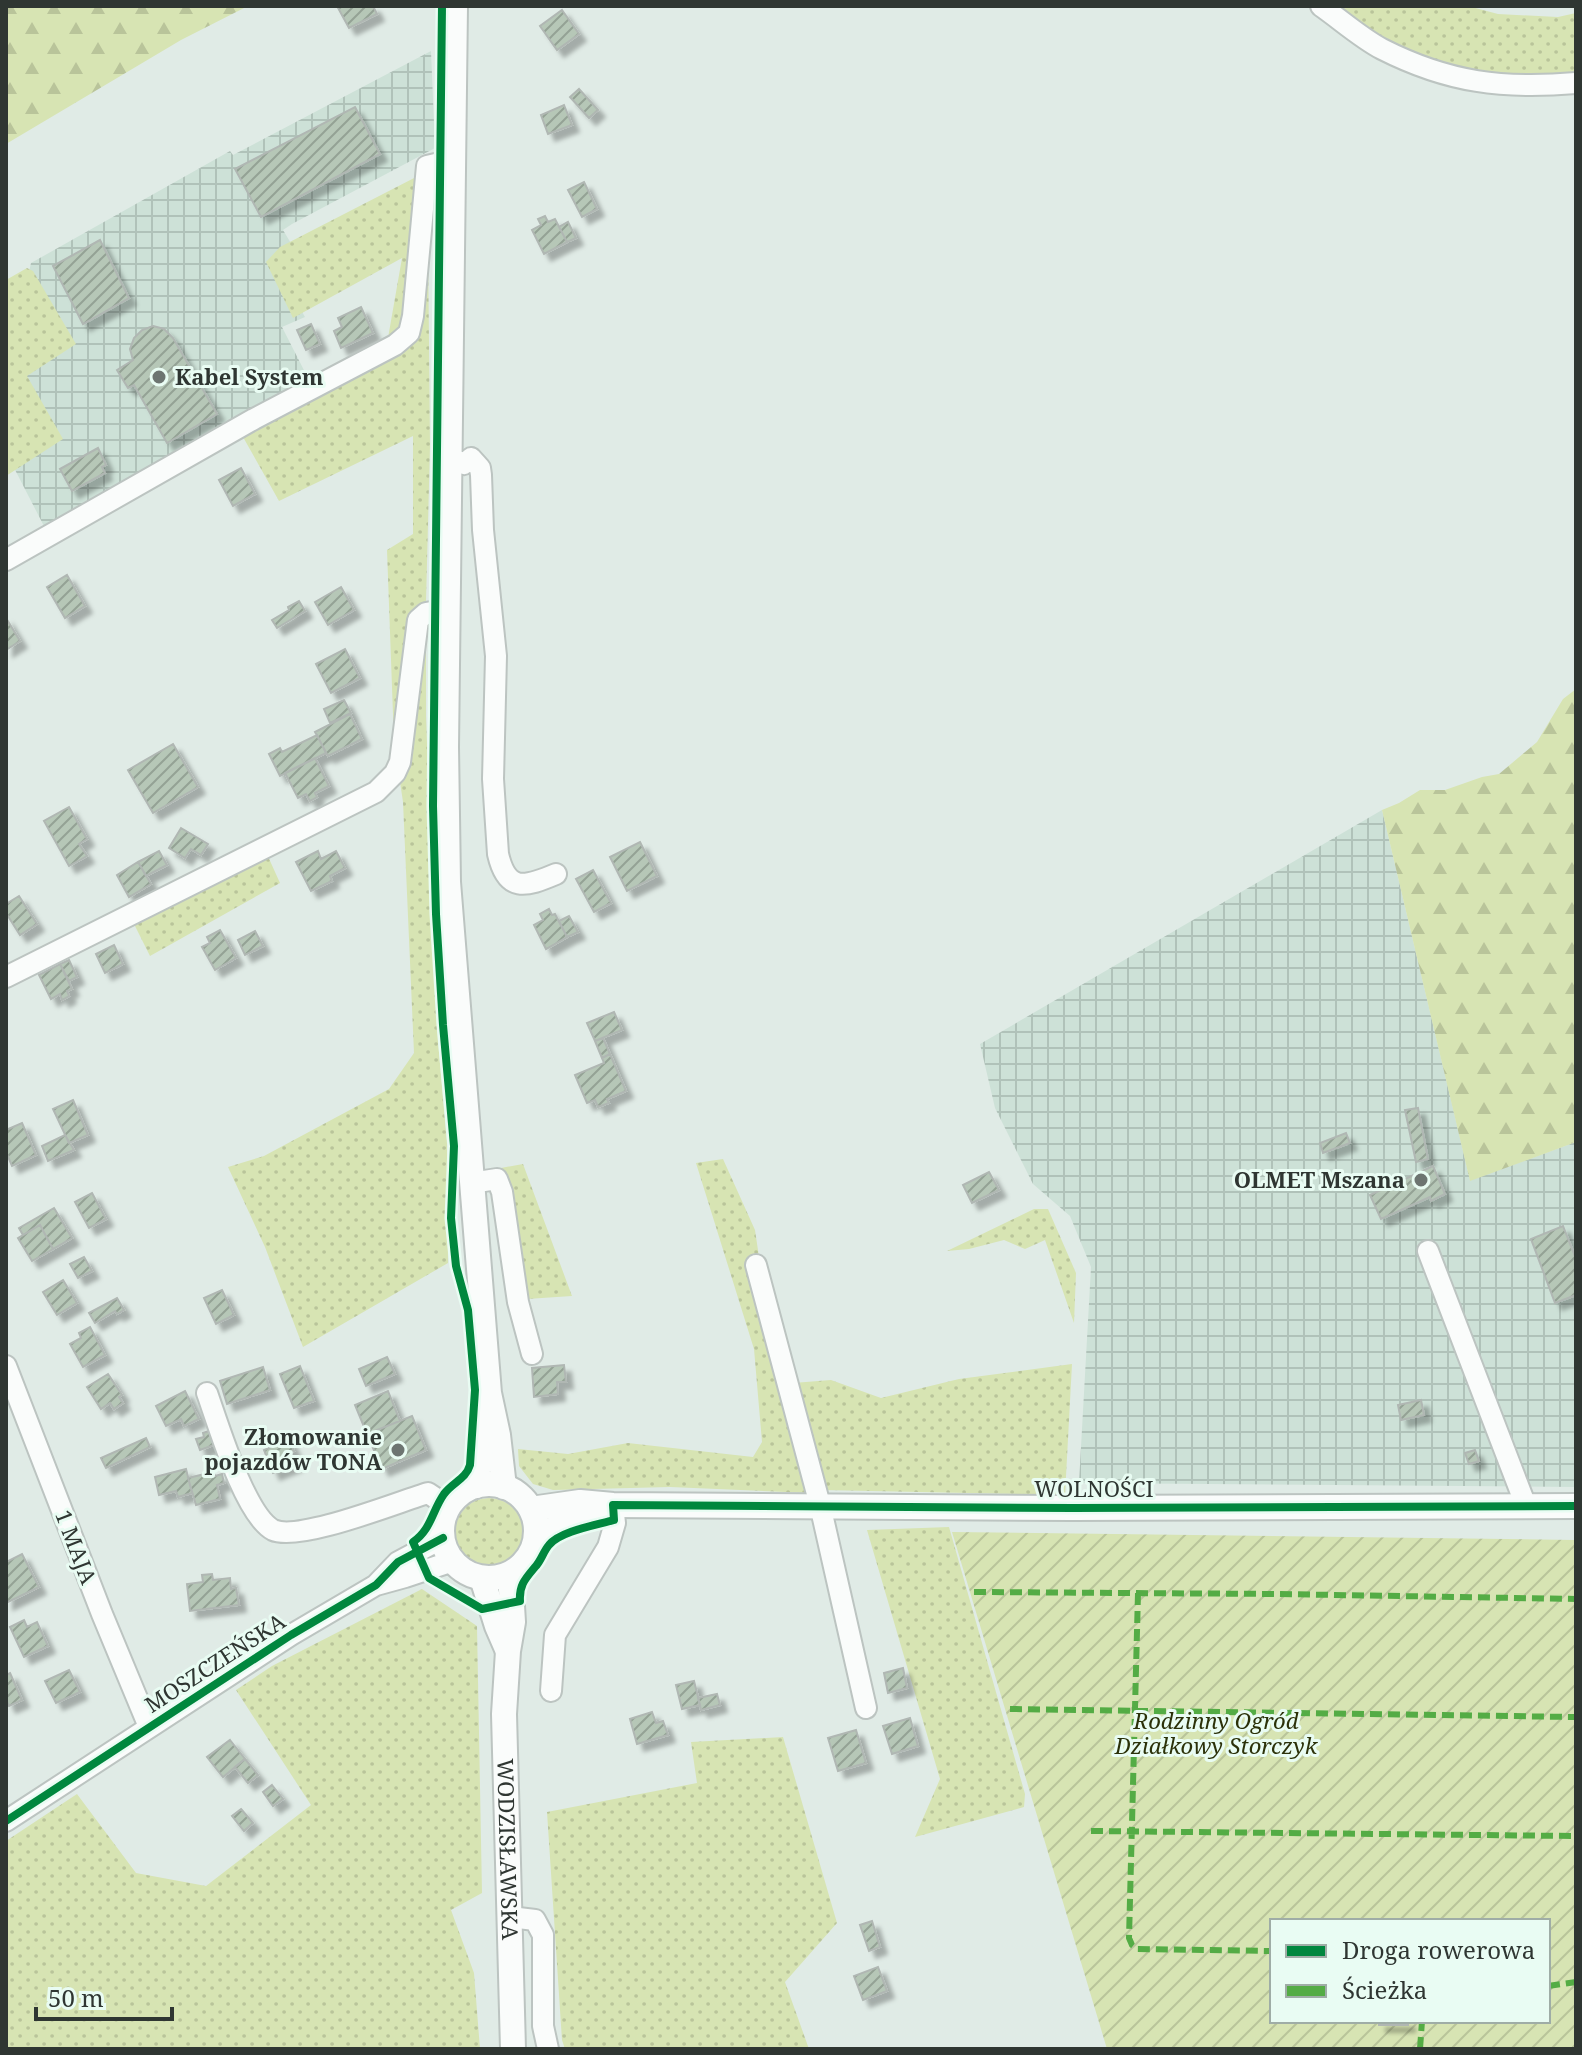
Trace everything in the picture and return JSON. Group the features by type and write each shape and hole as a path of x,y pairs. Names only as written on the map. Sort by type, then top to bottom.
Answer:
{"main road":[{"path":"455,6 446,747 448,882 489,1393 504,1487"},
{"path":"476,1486 489,1393"},
{"path":"490,1484 504,1487 522,1498 531,1509 536,1536 530,1556 510,1574 482,1578 469,1574 453,1561 446,1550 443,1522 449,1507 463,1492 476,1486 490,1484"},
{"name":"WOLNOŚCI","path":"531,1509 580,1502 613,1505 1073,1508 1576,1506"},
{"name":"WOLNOŚCI","path":"536,1536 613,1505"},
{"name":"WODZISŁAWSKA","path":"510,1574 513,1622 504,1714 513,2049"},
{"name":"WODZISŁAWSKA","path":"482,1578 508,1651"}],"street":[{"path":"1321,6 1380,48 1445,75 1499,85 1576,83"},
{"path":"6,560 254,419 403,339 409,333 413,316 427,166 454,163"},
{"path":"449,457 464,464 471,458 480,468 481,475 483,530 496,656 493,779 501,866 511,882 521,885 556,874"},
{"path":"6,977 376,792 400,762 418,620 426,613 448,609"},
{"path":"471,1183 497,1179 502,1192 518,1302 532,1354"},
{"path":"1428,1251 1526,1506"},
{"path":"756,1265 820,1505 866,1708"},
{"name":"1 MAJA","path":"6,1366 149,1727"},
{"path":"207,1393 247,1497 259,1517 273,1530 291,1533 319,1528 428,1493 449,1507"},
{"path":"551,1691 555,1635 608,1547 615,1523 613,1505"},
{"name":"MOSZCZEŃSKA","path":"376,1585 398,1562 443,1538"},
{"name":"MOSZCZEŃSKA","path":"6,1821 291,1635 376,1585 453,1561"},
{"path":"510,1917 535,1920 543,1935 543,2026 548,2049"}],"shaded area":[{"path":"431,51 435,148 283,230 292,245 272,260 305,317 282,327 311,384 47,532 11,462 31,263 230,151 233,155"},
{"path":"1382,810 1470,1180 1576,1142 1576,1487 1079,1483 1091,1267 1070,1216 1033,1184 995,1108 980,1044"}],"green space":[{"path":"6,6 248,6 181,40 6,144"},
{"path":"1335,6 1468,6 1498,14 1558,17 1576,13 1576,79 1478,77 1379,38"},
{"path":"418,176 428,240 430,446 426,716 438,1041 447,1144 448,1263 303,1347 265,1247 228,1167 264,1156 389,1089 414,1053 403,802 394,742 387,550 413,534 413,436 279,501 243,437 385,355 402,258 293,318 266,262 280,247"},
{"path":"27,268 33,271 76,344 27,376 63,439 6,476 6,280"},
{"path":"1576,689 1576,1142 1470,1181 1382,810 1420,790 1445,790 1499,774 1537,742 1563,699"},
{"path":"266,852 280,883 150,956 132,920"},
{"path":"723,1159 755,1230 809,1493 670,1487 553,1490 533,1484 519,1466 518,1449 568,1454 628,1443 753,1457 762,1442 754,1349 696,1163"},
{"path":"523,1164 572,1296 527,1299 513,1190 501,1168"},
{"path":"1034,1209 1048,1209 1076,1273 1074,1323 1045,1240 1025,1249 1004,1240 947,1251"},
{"path":"1072,1364 1065,1495 822,1490 793,1383 831,1380 881,1398 959,1379"},
{"path":"482,1498 496,1498 508,1503 518,1513 523,1532 518,1551 508,1561 496,1566 482,1566 470,1561 460,1551 455,1539 455,1525 460,1513 470,1503"},
{"path":"949,1527 1025,1794 1024,1807 915,1837 940,1779 867,1530"},
{"name":"Rodzinny Ogród Działkowy Storczyk","path":"952,1532 1576,1540 1576,2049 1107,2049"},
{"path":"422,1589 477,1626 482,1893 451,1910 474,1973 480,2049 6,2049 6,1841 77,1794 136,1873 206,1886 311,1805 236,1690 272,1666"},
{"path":"783,1737 837,1923 785,1982 809,2049 565,2049 547,1812 697,1783 691,1742"}],"building":[{"path":"337,6 373,6 377,14 349,28"},
{"path":"562,10 579,34 557,50 540,26"},
{"path":"579,89 598,110 589,118 570,97"},
{"path":"564,105 572,125 548,134 541,115"},
{"path":"355,107 380,154 261,217 235,169"},
{"path":"584,182 597,209 582,217 568,190"},
{"path":"545,216 548,222 555,219 567,242 544,254 532,230 541,225 538,219"},
{"path":"568,222 576,238 567,242 559,227"},
{"path":"100,240 129,298 83,324 53,266"},
{"path":"361,307 373,333 341,348 334,331 342,327 338,318"},
{"path":"311,324 320,344 306,350 297,330"},
{"name":"Kabel System","path":"153,326 164,329 173,338 217,414 167,443 134,385 128,388 117,370 133,360 130,349 134,338 142,330"},
{"path":"98,448 106,465 102,467 105,473 72,491 60,469"},
{"path":"241,468 255,494 233,506 219,480"},
{"path":"67,575 85,606 65,618 47,587"},
{"path":"341,587 354,610 328,625 315,602"},
{"path":"299,601 305,611 277,628 272,620"},
{"path":"6,618 20,641 6,650"},
{"path":"345,649 360,678 331,693 316,664"},
{"path":"344,700 351,713 330,723 324,709"},
{"path":"350,714 362,739 328,756 315,732"},
{"path":"317,735 326,753 280,776 269,754 280,748 282,752"},
{"path":"173,744 198,787 153,813 128,770"},
{"path":"315,758 329,786 315,793 317,797 310,801 306,794 298,798 285,773"},
{"path":"69,807 87,839 79,844 87,856 69,866 44,821"},
{"path":"181,828 208,844 201,855 191,849 185,858 169,848"},
{"path":"640,842 657,876 627,891 610,857"},
{"path":"159,851 167,865 146,876 138,862"},
{"path":"318,851 321,859 336,851 345,868 330,876 332,881 311,891 296,862"},
{"path":"138,862 151,884 129,897 117,875"},
{"path":"593,870 611,903 594,912 576,879"},
{"path":"19,896 37,924 20,935 6,913 6,904"},
{"path":"549,909 567,937 546,949 534,925 543,920 540,914"},
{"path":"569,916 578,932 567,937 559,921"},
{"path":"220,930 236,958 215,970 202,947 210,943 207,937"},
{"path":"255,931 263,946 245,955 238,940"},
{"path":"114,945 123,964 105,973 96,954"},
{"path":"69,960 77,977 69,981 60,964"},
{"path":"60,964 72,989 67,991 69,996 62,1000 60,994 51,999 39,975"},
{"path":"614,1012 622,1030 595,1041 587,1023"},
{"path":"603,1038 610,1054 602,1058 595,1041"},
{"path":"610,1054 626,1091 607,1099 609,1103 598,1107 595,1100 587,1103 575,1075 604,1063 602,1058"},
{"path":"73,1100 88,1135 69,1143 53,1109"},
{"path":"1418,1108 1428,1159 1416,1162 1405,1110"},
{"path":"22,1123 36,1155 12,1166 6,1152 6,1130"},
{"path":"1346,1133 1350,1143 1323,1153 1320,1143"},
{"path":"65,1135 74,1150 48,1161 42,1146"},
{"name":"OLMET Mszana","path":"1433,1166 1445,1194 1431,1201 1430,1197 1381,1219 1370,1195"},
{"path":"989,1172 999,1190 972,1203 963,1185"},
{"path":"92,1193 106,1219 89,1228 75,1202"},
{"path":"54,1208 72,1238 53,1249 40,1225 23,1235 19,1228"},
{"path":"40,1225 53,1249 32,1261 18,1238"},
{"path":"1563,1226 1576,1259 1576,1295 1555,1303 1531,1239"},
{"path":"84,1257 92,1271 78,1278 70,1264"},
{"path":"63,1280 77,1303 57,1315 43,1292"},
{"path":"222,1290 234,1315 216,1324 204,1298"},
{"path":"117,1298 124,1310 117,1314 115,1311 95,1323 89,1313"},
{"path":"90,1327 105,1355 83,1367 70,1344 81,1338 79,1333"},
{"path":"387,1357 395,1374 366,1386 359,1369"},
{"path":"564,1365 566,1382 557,1382 558,1394 534,1397 532,1368"},
{"path":"300,1366 314,1401 294,1408 280,1374"},
{"path":"263,1367 270,1390 227,1404 220,1381"},
{"path":"108,1374 122,1395 119,1397 123,1403 114,1409 110,1403 101,1409 87,1387"},
{"path":"185,1391 199,1419 184,1426 181,1419 166,1426 156,1406"},
{"path":"388,1391 400,1421 367,1434 355,1405"},
{"path":"1421,1400 1424,1415 1401,1420 1398,1405"},
{"path":"412,1416 426,1450 382,1469 367,1434"},
{"path":"212,1430 217,1444 200,1450 196,1439"},
{"path":"146,1438 150,1447 106,1468 101,1458"},
{"path":"289,1440 295,1464 273,1473 264,1450"},
{"path":"1475,1450 1479,1461 1469,1464 1465,1453"},
{"path":"186,1469 192,1493 178,1497 176,1491 159,1495 155,1477"},
{"path":"213,1472 215,1476 222,1474 224,1483 217,1485 220,1499 196,1505 188,1478"},
{"path":"22,1554 39,1587 6,1603 6,1562"},
{"path":"212,1574 213,1580 230,1578 231,1589 236,1588 239,1605 190,1611 187,1584 203,1582 202,1575"},
{"path":"24,1620 27,1627 37,1622 48,1646 24,1657 10,1627"},
{"path":"903,1668 907,1688 888,1693 884,1673"},
{"path":"69,1670 80,1692 56,1703 45,1681"},
{"path":"10,1673 22,1700 9,1706 6,1700 6,1675"},
{"path":"694,1681 700,1705 682,1709 676,1685"},
{"path":"717,1694 720,1705 701,1710 698,1698"},
{"path":"652,1712 656,1723 663,1721 668,1735 637,1744 630,1719"},
{"path":"910,1718 918,1746 892,1754 883,1726"},
{"path":"856,1730 866,1763 838,1771 828,1738"},
{"path":"230,1740 245,1759 223,1777 207,1757"},
{"path":"245,1759 258,1775 248,1783 235,1767"},
{"path":"272,1785 283,1799 273,1806 263,1792"},
{"path":"241,1809 253,1823 244,1831 232,1816"},
{"path":"872,1921 880,1947 869,1951 860,1925"},
{"path":"878,1967 887,1991 863,2000 854,1976"},
{"path":"1379,2023 1408,2023 1408,2025"}],"marked path":[{"path":"974,1592 1576,1599"},
{"path":"1138,1593 1129,1938 1137,1949 1270,1951"},
{"path":"1010,1709 1576,1717"},
{"path":"1091,1831 1576,1836"},
{"path":"1550,1986 1576,1982"},
{"path":"1420,2049 1422,2023"}],"cycle path":[{"path":"442,6 433,806 436,914 454,1146 451,1218 456,1266 468,1310 475,1390 468,1470 444,1494 428,1526 413,1542 429,1578 482,1609 520,1601 523,1582 549,1545 570,1532 614,1520 613,1505 1073,1508 1576,1506"},
{"path":"6,1821 291,1635 376,1585 398,1562 443,1538"}],"place":[{"name":"Kabel System","path":"159,377"},
{"name":"OLMET Mszana","path":"1421,1180"},
{"name":"Złomowanie pojazdów TONA","path":"398,1450"}]}
